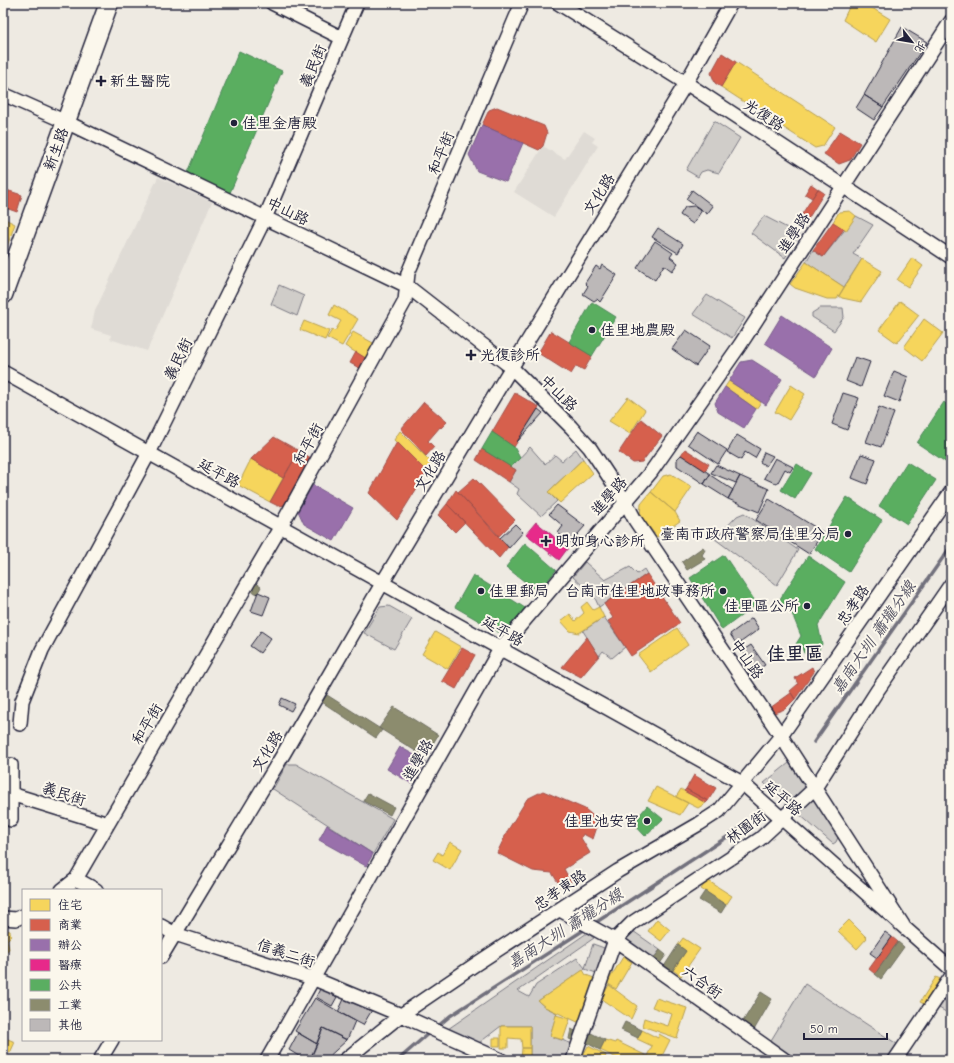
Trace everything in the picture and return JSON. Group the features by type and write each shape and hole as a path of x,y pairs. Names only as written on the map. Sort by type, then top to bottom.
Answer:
{"main road":[{"name":"新生路","path":"3,295 109,3"}],"street":[{"path":"272,3 342,38"},
{"name":"義民街","path":"20,724 22,702 42,650 149,453 265,218 357,3"},
{"name":"和平街","path":"76,880 281,526 405,301 408,286 408,273 522,3"},
{"name":"光復路","path":"558,3 686,83 951,257"},
{"name":"文化路","path":"162,956 284,753 383,582 511,367 686,83 730,3"},
{"name":"進學路","path":"267,1060 312,978 500,649 651,472 699,406 951,21"},
{"name":"中山路","path":"3,94 66,122 408,286 511,367 590,448 625,501 643,532 781,736 902,925"},
{"name":"延平路","path":"3,372 742,783 951,969"},
{"name":"忠孝路","path":"781,736 951,492"},
{"name":"林園街","path":"573,1060 616,940 632,923 760,839 815,788 877,691 951,584"},
{"name":"忠孝東路","path":"345,1060 401,1015 618,871 719,811 781,736"},
{"path":"11,765 11,820"},
{"name":"義民街","path":"11,794 108,824"},
{"path":"63,889 76,880 94,889"},
{"name":"六合街","path":"560,910 616,940 785,1060"},
{"path":"3,918 16,919 22,916"},
{"name":"信義二街","path":"162,927 175,934 312,978 401,1015 501,1060"},
{"path":"895,1060 951,977"},
{"path":"100,1060 111,1041"}],"shaded area":[{"path":"714,121 740,138 719,173 707,170 701,172 698,177 686,170"},
{"path":"584,131 595,138 592,142 598,146 554,217 514,192 543,146 565,159"},
{"path":"158,177 212,202 147,351 110,339 111,335 91,329 95,311"},
{"path":"764,216 799,234 785,258 751,233"},
{"path":"856,216 873,225 853,254 862,259 844,287 806,262 813,250 823,257"},
{"path":"279,285 304,296 297,316 271,304"},
{"path":"707,295 745,318 732,338 693,314"},
{"path":"820,308 843,308 844,317 834,331 812,317 812,313"},
{"path":"530,447 545,464 555,455 562,461 576,449 583,459 548,492 557,501 541,516 517,494 519,489 509,482 516,470 511,467"},
{"path":"744,513 798,550 777,585 715,539 737,516"},
{"path":"585,562 605,580 630,567 637,574 644,569 647,574 599,607 594,596 573,577"},
{"path":"389,606 412,619 394,649 364,633 380,607"},
{"path":"604,617 625,647 612,658 603,651 599,656 583,631"},
{"path":"789,763 839,835 836,842 833,844 764,783"},
{"path":"287,764 296,764 393,819 373,854 273,789"},
{"path":"633,931 660,950 652,960 624,940"},
{"path":"587,933 594,938 518,991 529,997 536,985 577,958 585,968 593,944 607,949 599,974 585,969 538,1001 545,1007 557,1013 550,1036 573,1044 567,1060 530,1060 530,1026 501,1026 479,1043 448,1029"},
{"path":"805,984 897,1044 886,1060 795,1060 770,1042"},
{"path":"948,993 951,993 951,1015 939,1008"}],"building: 住宅":[{"path":"851,3 864,3 890,19 876,42 843,20"},
{"path":"736,62 835,127 823,146 815,148 721,87"},
{"path":"850,211 856,216 846,231 833,222 839,212"},
{"path":"3,218 15,224 6,249 3,248"},
{"path":"912,258 923,266 908,287 897,280"},
{"path":"862,259 882,271 861,302 842,298 839,296"},
{"path":"806,262 844,287 837,299 827,299 795,288 790,284"},
{"path":"900,301 919,315 897,343 879,330"},
{"path":"334,305 358,319 342,346 327,338 332,330 335,331 341,321 329,315"},
{"path":"924,319 943,333 922,361 904,347"},
{"path":"304,321 329,331 325,340 300,330"},
{"path":"353,332 375,344 367,359 345,346"},
{"path":"729,381 761,402 756,409 725,387"},
{"path":"791,385 805,394 789,420 775,412"},
{"path":"628,397 645,410 630,434 609,421"},
{"path":"400,431 432,463 427,472 394,440"},
{"path":"251,459 283,478 270,502 238,485"},
{"path":"583,459 593,473 560,503 548,492"},
{"path":"671,474 692,487 675,512 651,492 663,476"},
{"path":"651,492 675,512 680,521 657,537 640,515 641,504"},
{"path":"587,602 593,610 599,607 604,617 579,633 570,631 561,621 570,614 575,621 584,613 581,607"},
{"path":"677,628 688,645 651,672 638,655"},
{"path":"435,632 461,647 448,669 422,654"},
{"path":"656,787 688,803 680,815 648,801"},
{"path":"681,789 706,803 698,808 676,797"},
{"path":"450,842 462,849 450,870 433,860 438,852 442,855"},
{"path":"707,880 732,896 726,905 701,889"},
{"path":"657,919 670,930 661,941 648,931"},
{"path":"849,920 867,938 857,949 838,931"},
{"path":"3,929 10,931 11,936 7,940 9,949 3,954"},
{"path":"683,938 700,949 681,976 673,970 686,951 678,945"},
{"path":"623,957 632,962 616,989 607,983"},
{"path":"583,970 586,975 597,979 582,1024 545,1007 538,1001"},
{"path":"936,977 940,979 924,1004 920,1002"},
{"path":"609,985 637,1006 631,1019 601,999"},
{"path":"656,998 687,1008 677,1038 642,1026 644,1018 668,1026 672,1014 652,1007"},
{"path":"556,1015 570,1019 563,1040 550,1036"},
{"path":"501,1026 530,1026 530,1048 522,1048 521,1039 508,1038 508,1048 501,1048"},
{"path":"642,1030 658,1038 659,1034 670,1040 660,1060 621,1060 600,1050 605,1040 615,1043 616,1041 647,1056 652,1046 637,1039"},
{"path":"3,1037 15,1042 10,1053 3,1049"},
{"path":"493,1038 500,1038 500,1046 493,1046"},
{"path":"588,1046 606,1055 604,1060 581,1059"},
{"path":"522,1048 530,1048 530,1060 521,1060"},
{"path":"456,1056 464,1060 454,1060"}],"building: 商業":[{"path":"722,53 736,62 721,87 715,83 711,73"},
{"path":"497,107 544,126 547,133 543,146 539,150 482,125 489,110"},
{"path":"840,131 860,143 850,160 839,164 824,154"},
{"path":"811,184 818,189 812,198 805,194"},
{"path":"3,189 22,195 17,212 3,207"},
{"path":"818,189 824,193 808,219 802,214"},
{"path":"833,222 844,229 823,257 813,250"},
{"path":"551,331 592,356 584,370 576,366 571,374 538,353"},
{"path":"356,352 367,359 361,369 350,363"},
{"path":"515,393 539,407 514,447 492,432"},
{"path":"424,402 447,422 441,428 440,427 428,441 434,447 426,456 401,429"},
{"path":"641,419 662,436 642,462 633,463 619,452"},
{"path":"274,437 299,451 283,478 251,459"},
{"path":"397,442 427,472 397,520 369,493"},
{"path":"482,449 516,470 509,482 476,460"},
{"path":"685,449 709,464 705,471 681,455"},
{"path":"299,451 311,458 286,505 278,506 270,502"},
{"path":"474,478 515,520 499,536 458,492"},
{"path":"456,490 508,547 499,558 447,504"},
{"path":"447,504 465,522 455,532 438,515"},
{"path":"647,574 680,623 631,656 608,621 613,618 604,604"},
{"path":"587,637 599,656 581,677 562,667"},
{"path":"462,648 475,655 456,689 442,681"},
{"path":"812,667 814,672 795,699 790,691 798,684 795,678"},
{"path":"791,693 795,699 785,709 774,713 770,708"},
{"path":"694,775 716,788 708,801 686,789"},
{"path":"686,789 708,801 706,803 684,791"},
{"path":"543,791 585,809 592,815 597,827 593,839 583,834 581,838 590,853 564,869 571,882 561,887 552,873 533,871 497,853 508,830 527,799"},
{"path":"892,937 898,942 875,974 869,969"}],"building: 辦公":[{"path":"482,125 523,143 506,182 477,171 469,155"},
{"path":"782,315 832,348 816,376 765,343"},
{"path":"752,360 782,379 766,405 729,381 741,362"},
{"path":"725,387 756,409 744,428 718,412 715,403"},
{"path":"313,485 353,508 334,541 304,524 298,511"},
{"path":"400,747 425,761 412,784 387,769"},
{"path":"327,825 373,854 366,866 319,840"}],"building: 醫療":[{"name":"明如身心診所","path":"536,522 568,548 559,560 526,534"}],"building: 公共":[{"name":"佳里金唐殿","path":"239,51 282,71 229,195 187,175"},
{"name":"佳里地農殿","path":"592,302 616,317 592,356 569,342"},
{"path":"944,402 951,408 951,458 947,463 917,443"},
{"path":"492,432 514,447 520,458 511,467 482,449"},
{"path":"907,462 936,480 907,524 879,506"},
{"path":"797,464 811,473 795,499 781,490"},
{"name":"臺南市政府警察局佳里分局","path":"847,497 882,520 849,572 815,549"},
{"path":"525,543 556,570 538,592 506,567"},
{"name":"台南市佳里地政事務所","path":"724,555 757,604 722,630 690,578"},
{"name":"佳里區公所","path":"808,556 845,582 818,625 822,644 814,658 804,653 802,648 796,644 801,636 791,611 778,602"},
{"name":"佳里郵局","path":"473,575 525,608 508,630 498,632 455,607"},
{"name":"佳里池安宮","path":"647,806 663,819 645,836 633,823"}],"building: 工業":[{"path":"703,547 705,550 702,555 705,559 687,570 682,562"},
{"path":"255,583 261,587 257,594 251,590"},
{"path":"327,695 382,730 376,738 322,702"},
{"path":"394,707 438,735 425,757 379,728"},
{"path":"368,793 394,807 390,815 363,801"},
{"path":"705,891 726,905 721,913 699,900"},
{"path":"898,942 904,947 881,979 875,974"},
{"path":"678,945 686,951 671,973 663,968"},
{"path":"660,950 666,955 659,965 653,960"},
{"path":"761,992 772,999 754,1030 742,1023"},
{"path":"625,1022 642,1030 638,1038 621,1030"},
{"path":"571,1029 578,1032 575,1041 569,1039"},
{"path":"589,1032 605,1040 600,1050 585,1042"}],"building: 其他":[{"path":"902,27 927,42 883,107 864,95"},
{"path":"864,95 883,107 874,120 856,108"},
{"path":"692,190 713,206 707,214 686,199"},
{"path":"694,206 702,210 693,224 680,215 685,207"},
{"path":"658,228 683,244 678,253 652,237"},
{"path":"655,241 673,253 670,257 678,263 672,271 664,265 655,280 637,268"},
{"path":"602,265 617,275 600,302 597,299 594,301 583,294 588,286 585,283 596,266 600,269"},
{"path":"686,330 710,346 696,366 672,349"},
{"path":"855,357 870,362 861,387 846,381"},
{"path":"894,371 908,377 899,402 884,396"},
{"path":"843,393 859,398 847,430 832,424"},
{"path":"879,407 894,413 881,447 866,442"},
{"path":"538,409 543,413 517,442"},
{"path":"697,431 727,450 718,464 688,444"},
{"path":"737,435 760,449 755,458 745,452 741,460 727,452"},
{"path":"764,452 773,456 766,466 760,462"},
{"path":"861,454 876,459 867,484 852,478"},
{"path":"681,455 710,474 704,484 677,466 677,459"},
{"path":"775,458 793,467 790,472 785,469 777,484 764,478"},
{"path":"716,465 740,476 736,483 711,473"},
{"path":"710,475 733,490 728,499 704,484"},
{"path":"740,476 769,489 759,512 728,499"},
{"path":"769,499 823,532 809,554 756,520"},
{"path":"557,505 585,526 570,543 558,533 563,526 549,514"},
{"path":"515,524 523,532 509,548 500,538"},
{"path":"258,592 270,597 263,615 251,611"},
{"path":"752,618 759,629 737,645 730,634"},
{"path":"261,631 271,638 260,653 250,646"},
{"path":"751,645 765,665 755,671 742,651"},
{"path":"282,698 295,704 291,711 279,705"},
{"path":"885,932 892,937 877,958 870,953"},
{"path":"321,987 337,997 332,1006 316,997"},
{"path":"345,997 372,1010 363,1025 338,1012"},
{"path":"315,998 355,1021 347,1040 323,1028 317,1044 295,1031"},
{"path":"323,1028 347,1040 325,1060 316,1060 311,1057"},
{"path":"298,1033 317,1044 310,1060 305,1060 289,1050"}],"waterway":[{"name":"嘉南大圳 蕭壠分線","path":"814,742 951,546"},
{"name":"嘉南大圳 蕭壠分線","path":"592,925 750,822"},
{"name":"嘉南大圳 蕭壠分線","path":"437,1027 450,1016 587,928"},
{"name":"嘉南大圳 蕭壠分線","path":"398,1060 430,1032"}],"place":[{"name":"新生醫院","path":"101,81"},
{"name":"佳里金唐殿","path":"234,123"},
{"name":"佳里地農殿","path":"592,330"},
{"name":"光復診所","path":"471,355"},
{"name":"臺南市政府警察局佳里分局","path":"848,534"},
{"name":"明如身心診所","path":"546,541"},
{"name":"佳里郵局","path":"481,591"},
{"name":"台南市佳里地政事務所","path":"723,591"},
{"name":"佳里區公所","path":"807,606"},
{"name":"佳里池安宮","path":"647,821"}],"district":[{"name":"佳里區","path":"795,653"}]}
